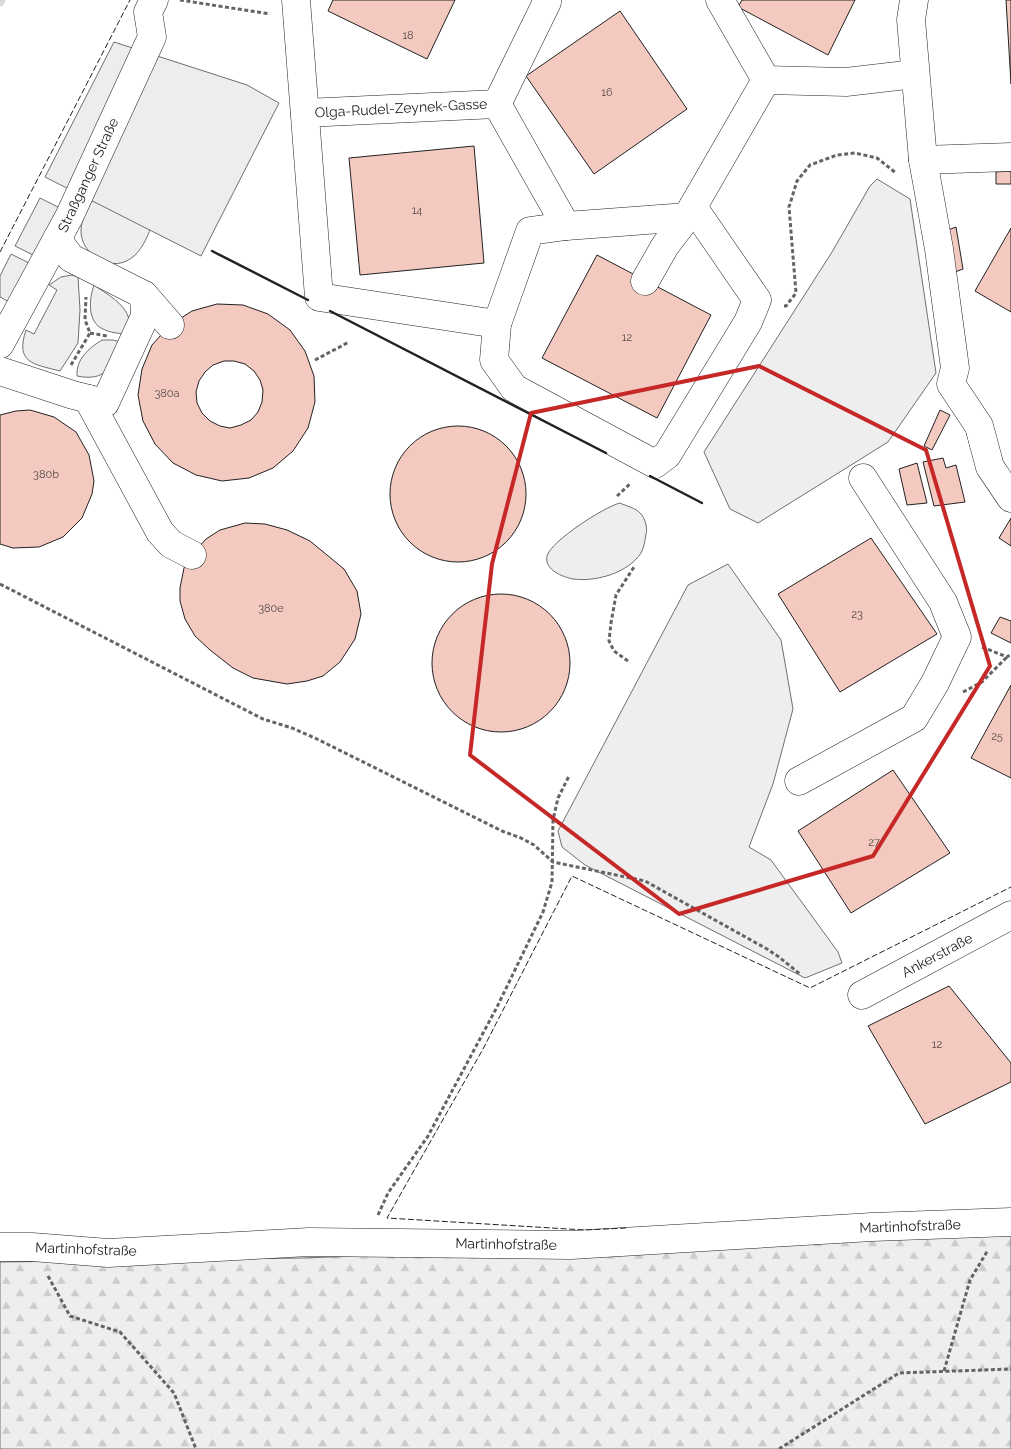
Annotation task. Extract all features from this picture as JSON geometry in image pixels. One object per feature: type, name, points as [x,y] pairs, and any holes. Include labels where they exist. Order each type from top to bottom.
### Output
[{"type":"street","name":"Straßganger Straße","points":[[0,344],[69,217],[152,37],[148,12],[154,0]]},
{"type":"street","points":[[720,0],[766,80]]},
{"type":"street","points":[[914,0],[911,20],[923,160],[939,249],[955,368],[951,384],[979,426],[990,467],[1011,498]]},
{"type":"street","name":"Olga-Rudel-Zeynek-Gasse","points":[[497,104],[551,1]]},
{"type":"street","name":"Olga-Rudel-Zeynek-Gasse","points":[[296,9],[319,297],[497,324]]},
{"type":"street","points":[[766,80],[846,82],[915,74]]},
{"type":"street","points":[[645,281],[665,246],[690,212],[766,80]]},
{"type":"street","name":"Olga-Rudel-Zeynek-Gasse","points":[[305,113],[497,104]]},
{"type":"street","name":"Olga-Rudel-Zeynek-Gasse","points":[[497,104],[566,226]]},
{"type":"street","points":[[923,160],[1011,157]]},
{"type":"street","points":[[690,212],[757,300],[748,322],[667,455],[655,464],[514,388],[494,360],[497,324],[530,231],[690,212]]},
{"type":"street","points":[[57,239],[71,258],[144,295],[170,325]]},
{"type":"street","points":[[0,371],[105,403],[145,316],[144,295]]},
{"type":"street","points":[[88,399],[160,532],[170,544],[192,555]]},
{"type":"street","points":[[799,781],[914,718],[935,683],[957,637],[943,602],[863,478]]},
{"type":"street","name":"Ankerstraße","points":[[862,996],[1011,914]]},
{"type":"street","name":"Martinhofstraße","points":[[0,1247],[108,1252],[309,1242],[571,1245],[872,1227],[1008,1222]]},
{"type":"path","points":[[179,0],[296,9]]},
{"type":"path","points":[[757,300],[773,306],[786,306],[796,293],[789,207],[797,181],[810,165],[837,155],[854,153],[877,158],[897,175]]},
{"type":"path","points":[[58,390],[90,333],[85,320],[88,267]]},
{"type":"path","points":[[315,360],[349,342]]},
{"type":"path","points":[[628,661],[614,651],[609,641],[616,595],[634,567]]},
{"type":"path","points":[[0,584],[262,719],[292,728],[317,739],[502,831],[521,838],[534,845],[553,862],[645,881],[767,949],[800,974]]},
{"type":"path","points":[[958,695],[982,682],[1007,657]]},
{"type":"path","points":[[384,1243],[379,1228],[378,1214],[388,1193],[428,1136],[497,1007],[543,912],[552,882],[553,820],[558,798],[569,776]]},
{"type":"path","points":[[944,1371],[970,1280],[1008,1222]]},
{"type":"path","points":[[32,1247],[70,1316],[120,1332],[174,1393],[196,1449]]},
{"type":"path","points":[[779,1449],[898,1373],[1011,1369]]},
{"type":"highlighted area","points":[[759,366],[926,450],[990,666],[873,856],[679,914],[470,755],[492,564],[531,413]]},
{"type":"green space","points":[[877,179],[910,199],[936,373],[888,442],[758,523],[730,509],[704,452],[832,252],[870,186]]},
{"type":"green space","points":[[94,197],[151,227],[140,249],[134,256],[122,263],[113,264],[105,262],[97,258],[85,246],[81,226]]},
{"type":"green space","points":[[72,275],[78,277],[80,310],[78,343],[60,371],[34,364],[25,356],[23,349],[26,330],[34,334],[57,290],[49,285],[61,277]]},
{"type":"green space","points":[[94,285],[114,299],[127,313],[129,319],[128,335],[106,330],[98,326],[94,321],[90,303]]},
{"type":"green space","points":[[102,340],[124,343],[111,365],[102,374],[95,377],[77,376],[81,359],[92,347]]},
{"type":"green space","points":[[620,503],[638,511],[646,523],[647,532],[644,546],[635,560],[611,575],[592,579],[573,579],[560,575],[551,569],[548,565],[547,556],[558,542],[602,511]]},
{"type":"green space","points":[[728,564],[781,640],[793,709],[773,784],[749,847],[771,860],[838,952],[842,963],[805,978],[585,865],[562,847],[558,831],[688,585]]},
{"type":"green space","points":[[1011,1233],[1011,1449],[0,1449],[0,1262],[302,1258]]},
{"type":"shaded area","points":[[114,42],[247,85],[279,103],[201,256],[45,177]]},
{"type":"shaded area","points":[[40,198],[60,208],[35,256],[15,246]]},
{"type":"shaded area","points":[[11,254],[31,264],[11,303],[0,297],[0,276]]},
{"type":"building","points":[[333,0],[455,0],[427,59],[328,11]]},
{"type":"building","points":[[742,0],[855,0],[828,55],[738,7]]},
{"type":"building","points":[[1006,0],[1011,0],[1011,84]]},
{"type":"building","points":[[620,11],[687,109],[594,174],[526,76]]},
{"type":"building","points":[[474,146],[484,263],[360,275],[349,158]]},
{"type":"building","points":[[1011,171],[1011,184],[996,184],[996,172]]},
{"type":"building","points":[[956,227],[963,269],[955,272],[948,230]]},
{"type":"building","points":[[1011,228],[1011,312],[975,291]]},
{"type":"building","points":[[597,255],[711,315],[657,418],[542,358]]},
{"type":"building","points":[[217,304],[243,305],[268,314],[290,330],[305,351],[314,376],[315,402],[308,428],[293,451],[273,468],[249,478],[222,481],[196,475],[173,463],[155,444],[143,421],[138,395],[142,369],[152,345],[170,325],[192,311]],"holes":[[[224,361],[245,364],[254,371],[260,380],[263,390],[262,402],[258,412],[251,420],[230,428],[210,421],[202,413],[197,403],[196,392],[199,381],[213,365]]]},
{"type":"building","points":[[30,410],[54,417],[76,432],[89,455],[94,481],[92,494],[82,518],[63,537],[39,547],[13,548],[0,544],[0,415]]},
{"type":"building","points":[[940,410],[950,415],[932,450],[924,446]]},
{"type":"building","points":[[458,426],[484,431],[506,446],[521,468],[526,494],[521,520],[506,542],[484,557],[458,562],[432,557],[410,542],[395,520],[390,494],[395,468],[410,446],[432,431]]},
{"type":"building","points":[[943,458],[946,468],[956,465],[965,502],[934,506],[923,462]]},
{"type":"building","points":[[917,463],[927,503],[907,505],[899,469]]},
{"type":"building","points":[[1011,518],[1011,546],[999,538]]},
{"type":"building","points":[[245,523],[265,524],[287,530],[310,541],[344,569],[357,591],[361,614],[355,639],[340,662],[323,676],[287,684],[253,678],[233,668],[210,650],[195,636],[185,619],[180,601],[180,588],[184,568],[192,555],[206,539],[220,530]]},
{"type":"building","points":[[871,538],[937,634],[840,692],[778,594]]},
{"type":"building","points":[[501,594],[527,599],[550,614],[565,637],[570,663],[565,689],[550,712],[527,727],[501,732],[475,727],[452,712],[437,689],[432,663],[437,637],[452,614],[475,599]]},
{"type":"building","points":[[1000,617],[1011,621],[1011,643],[991,633]]},
{"type":"building","points":[[1011,685],[1011,778],[971,758]]},
{"type":"building","points":[[893,770],[950,853],[851,913],[798,831]]},
{"type":"building","points":[[949,986],[1011,1063],[1011,1082],[925,1124],[868,1026]]},
{"type":"fence","points":[[0,252],[130,0]]},
{"type":"fence","points":[[626,1228],[585,1230],[387,1218],[483,1049],[572,876],[810,988],[1011,887]]},
{"type":"wall","points":[[212,251],[308,300]]},
{"type":"wall","points":[[330,311],[606,453]]},
{"type":"wall","points":[[650,476],[702,503]]}]
